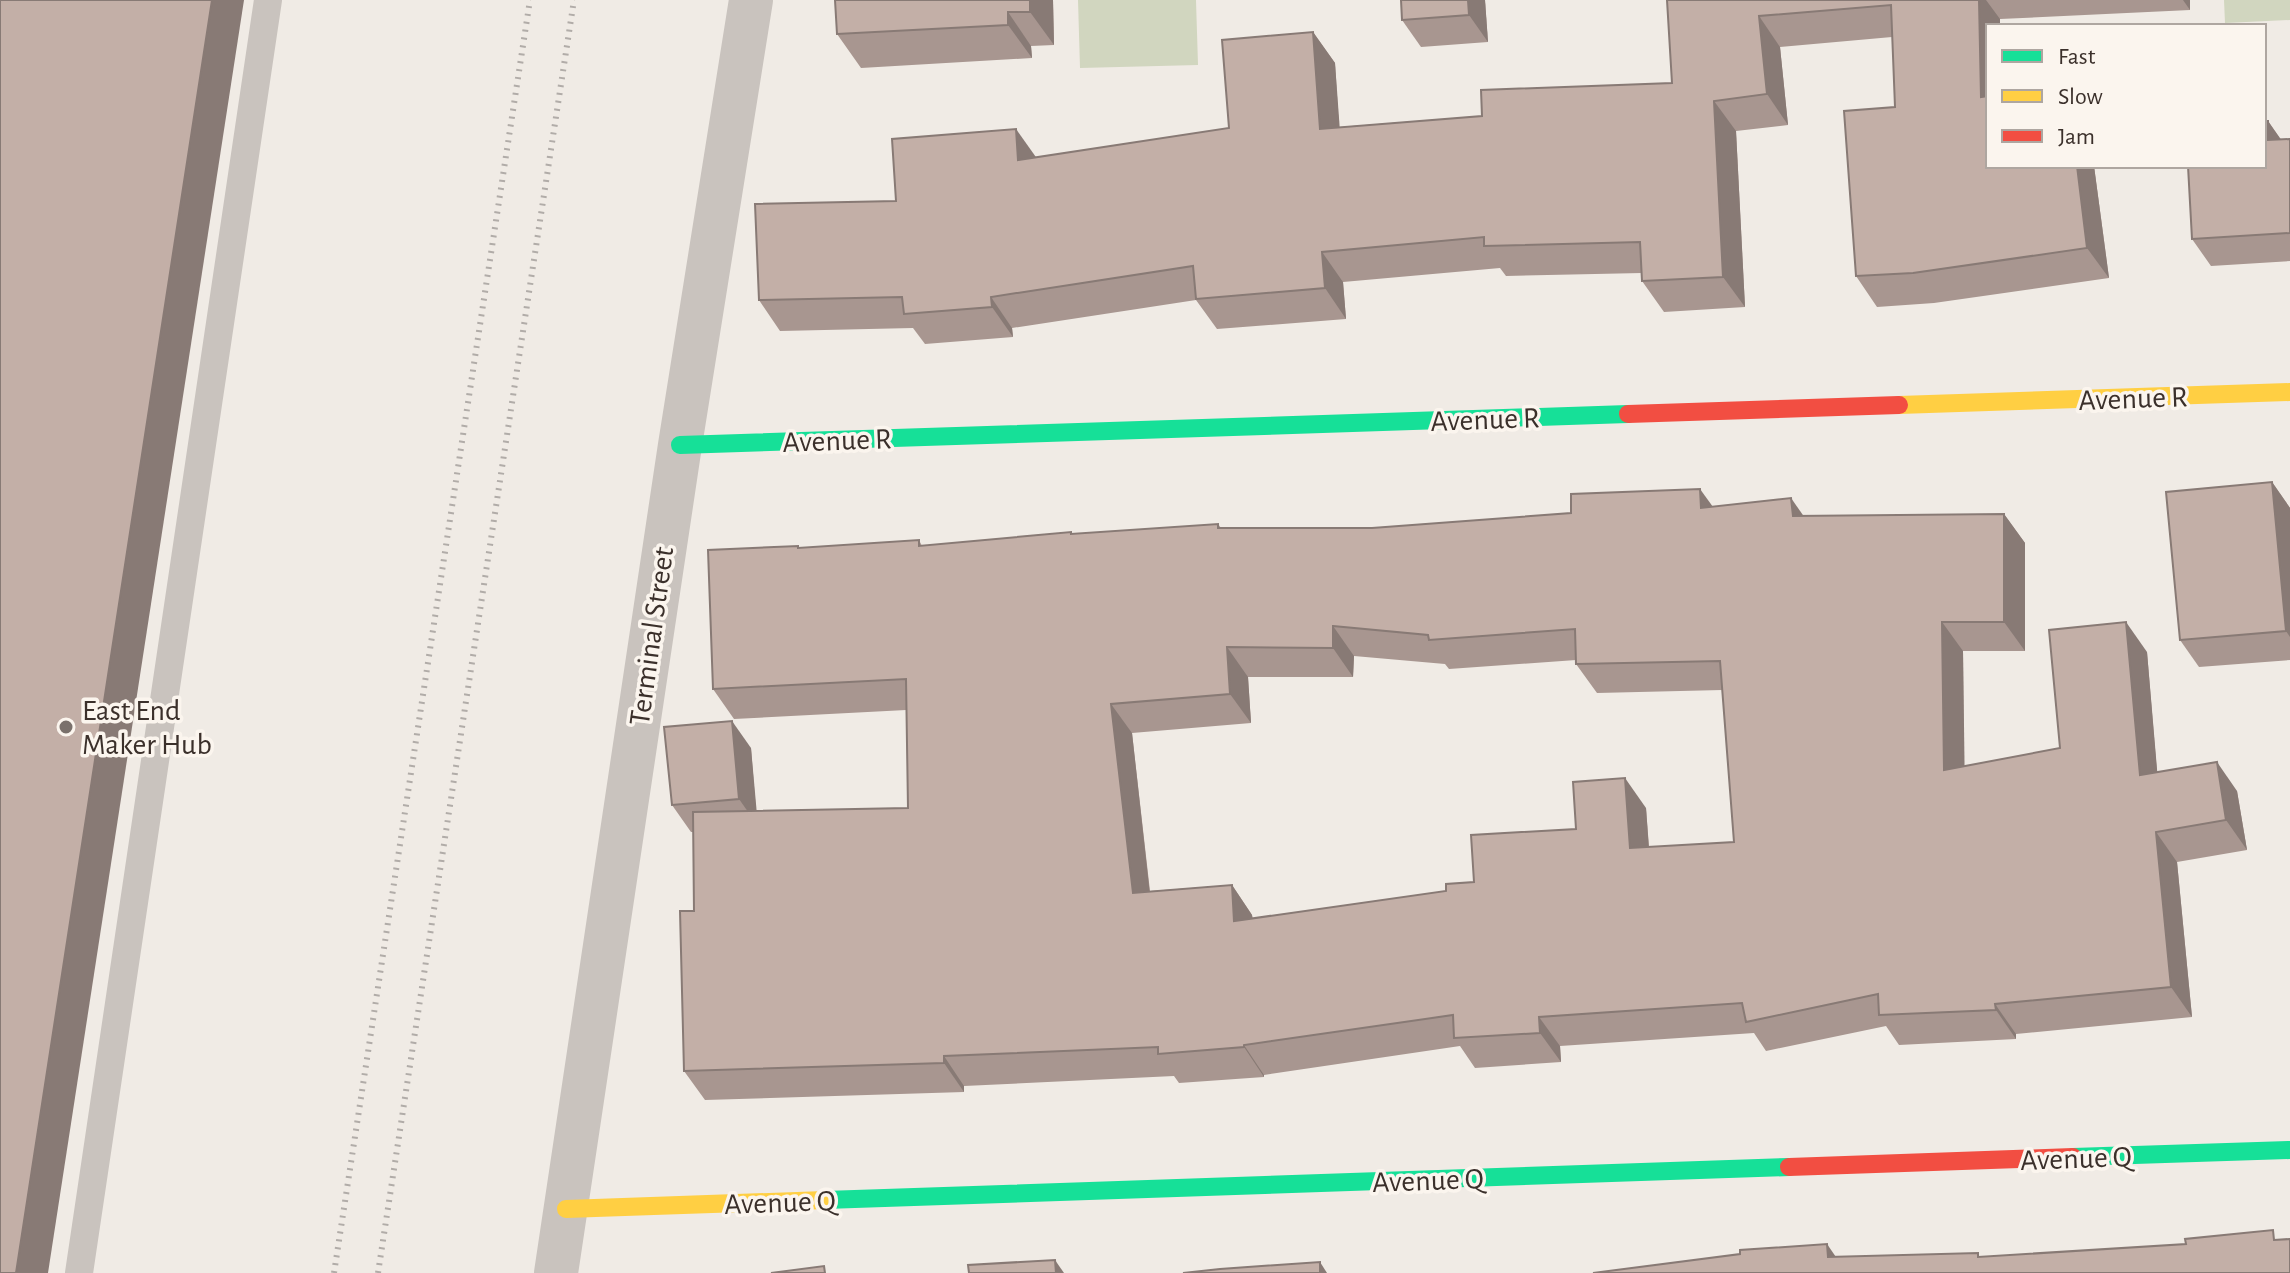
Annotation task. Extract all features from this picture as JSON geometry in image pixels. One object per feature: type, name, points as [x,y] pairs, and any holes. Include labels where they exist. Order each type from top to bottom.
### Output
[{"type":"street","name":"Terminal Street","points":[[556,1273],[680,445],[751,0]]},
{"type":"street","name":"Avenue R","points":[[680,445],[2290,392]]},
{"type":"street","name":"Avenue Q","points":[[566,1209],[2290,1150]]},
{"type":"lane","points":[[79,1273],[268,0]]},
{"type":"green space","points":[[1078,0],[1196,0],[1198,65],[1080,68]]},
{"type":"green space","points":[[2224,0],[2290,0],[2290,20],[2225,23]]},
{"type":"building","name":"East End Maker Hub","points":[[0,0],[212,0],[16,1273],[0,1273]]},
{"type":"building","points":[[835,0],[1030,0],[1030,12],[1008,12],[1008,25],[837,34]]},
{"type":"building","points":[[1401,0],[1468,0],[1469,15],[1402,20]]},
{"type":"building","points":[[1667,0],[1979,0],[1981,97],[1986,96],[1986,168],[2077,168],[2087,248],[1913,273],[1856,276],[1844,111],[1895,107],[1891,5],[1759,16],[1767,94],[1714,101],[1723,277],[1642,281],[1640,242],[1484,246],[1484,237],[1322,252],[1325,288],[1196,299],[1193,266],[991,297],[992,307],[904,314],[902,297],[759,300],[755,204],[896,201],[892,139],[1016,129],[1018,160],[1229,128],[1222,40],[1313,32],[1320,129],[1482,116],[1481,90],[1672,83]]},
{"type":"building","points":[[2268,121],[2268,140],[2290,139],[2290,233],[2192,239],[2188,168],[2266,168]]},
{"type":"building","points":[[2272,482],[2286,631],[2180,640],[2166,492]]},
{"type":"building","points":[[1700,489],[1701,508],[1791,498],[1793,516],[2004,514],[2004,622],[1942,622],[1944,770],[2060,748],[2049,630],[2126,622],[2140,775],[2217,762],[2226,820],[2156,832],[2171,987],[1995,1004],[1996,1010],[1879,1015],[1878,994],[1746,1022],[1742,1003],[1539,1017],[1540,1033],[1454,1038],[1453,1015],[1244,1047],[1158,1054],[1158,1047],[944,1056],[944,1063],[684,1071],[680,911],[694,911],[693,812],[908,808],[906,679],[713,689],[708,550],[919,540],[919,546],[1071,532],[1218,524],[1218,528],[1372,528],[1571,513],[1571,494]],"holes":[[[1333,626],[1428,635],[1429,640],[1575,629],[1576,664],[1720,661],[1734,842],[1630,848],[1625,778],[1573,782],[1576,829],[1471,835],[1474,882],[1446,884],[1446,891],[1234,921],[1232,885],[1133,893],[1111,704],[1230,694],[1227,647],[1333,648]]]},
{"type":"building","points":[[732,721],[739,799],[672,805],[664,727]]},
{"type":"building","points":[[2273,1230],[2274,1240],[2290,1239],[2290,1273],[1593,1273],[1740,1254],[1740,1250],[1827,1244],[1828,1257],[1978,1253],[1978,1257],[2186,1244],[2185,1239]]},
{"type":"building","points":[[1055,1260],[1056,1273],[969,1273],[968,1265]]},
{"type":"building","points":[[1320,1262],[1320,1273],[1183,1273],[1220,1269]]},
{"type":"building","points":[[824,1266],[825,1273],[771,1273]]},
{"type":"railway","points":[[334,1273],[530,0]]},
{"type":"railway","points":[[378,1273],[574,0]]},
{"type":"traffic: fast","points":[[680,445],[1628,414]]},
{"type":"traffic: fast","points":[[2073,1157],[2290,1150]]},
{"type":"traffic: fast","points":[[825,1200],[1789,1167]]},
{"type":"traffic: slow","points":[[1899,405],[2290,392]]},
{"type":"traffic: slow","points":[[566,1209],[825,1200]]},
{"type":"traffic: jam","points":[[1628,414],[1899,405]]},
{"type":"traffic: jam","points":[[1789,1167],[2073,1157]]},
{"type":"place","name":"East End Maker Hub","points":[[66,727]]}]
